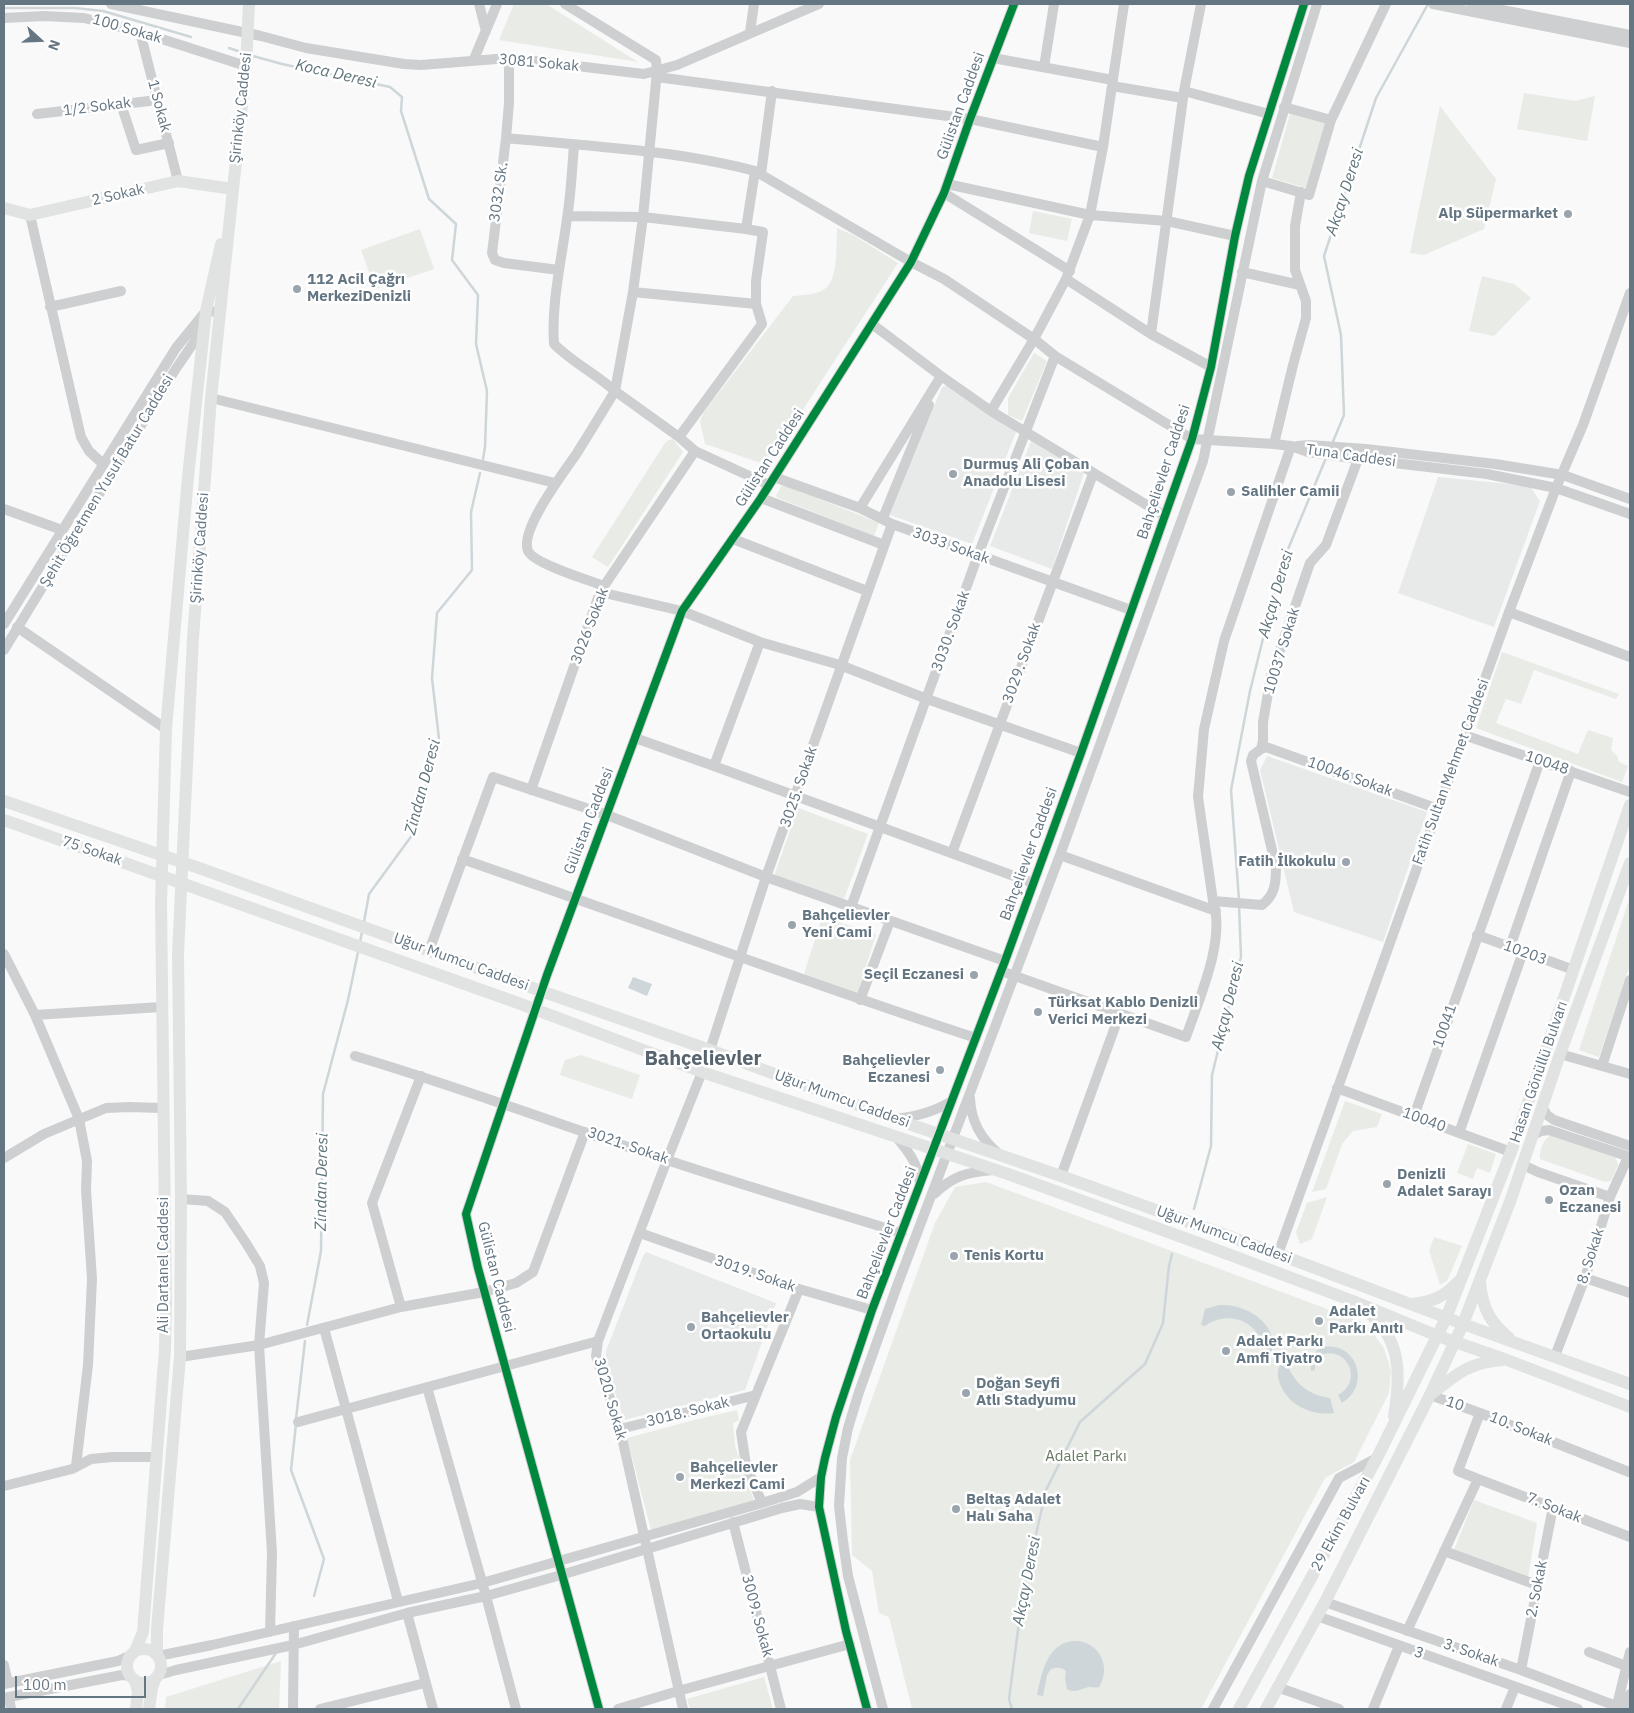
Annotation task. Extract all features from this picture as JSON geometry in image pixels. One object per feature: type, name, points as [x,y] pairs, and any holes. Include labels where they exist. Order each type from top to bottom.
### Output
[{"type":"main road","name":"Şirinköy Caddesi","points":[[180,884],[193,638],[211,398],[246,66],[249,4]]},
{"type":"main road","name":"2 Sokak","points":[[4,208],[30,215],[178,181],[233,189]]},
{"type":"main road","name":"Şirinköy Caddesi","points":[[161,876],[166,729],[188,477],[206,325],[206,311],[218,254],[230,213]]},
{"type":"main road","name":"75 Sokak","points":[[4,801],[181,861]]},
{"type":"main road","name":"Hasan Gönüllü Bulvarı","points":[[1438,1336],[1511,1152],[1630,805]]},
{"type":"main road","name":"75 Sokak","points":[[4,820],[180,884]]},
{"type":"main road","name":"Uğur Mumcu Caddesi","points":[[181,861],[541,992],[710,1050],[894,1119],[1061,1176],[1278,1254],[1446,1318],[1630,1384]]},
{"type":"main road","name":"Hasan Gönüllü Bulvarı","points":[[1455,1342],[1480,1283],[1630,862]]},
{"type":"main road","name":"Ali Dartanel Caddesi","points":[[136,1709],[138,1692],[127,1666],[142,1632],[165,1349],[161,876]]},
{"type":"main road","name":"Uğur Mumcu Caddesi","points":[[180,884],[535,1010],[702,1072],[995,1170],[1201,1244],[1353,1301],[1438,1336],[1630,1407]]},
{"type":"main road","name":"Ali Dartanel Caddesi","points":[[149,1709],[152,1688],[162,1664],[158,1655],[157,1629],[180,1357],[181,1199],[178,954],[180,884]]},
{"type":"main road","points":[[1410,1304],[1430,1302],[1438,1299],[1463,1276]]},
{"type":"main road","points":[[1480,1283],[1484,1307],[1492,1322],[1513,1342]]},
{"type":"main road","points":[[1353,1301],[1380,1323],[1395,1349],[1399,1383],[1392,1430]]},
{"type":"main road","name":"29 Ekim Bulvarı","points":[[1239,1709],[1392,1430],[1438,1336]]},
{"type":"main road","name":"29 Ekim Bulvarı","points":[[1266,1709],[1325,1602],[1455,1342]]},
{"type":"main road","points":[[1430,1395],[1466,1368],[1483,1362],[1507,1360]]},
{"type":"main road","points":[[133,1653],[146,1648],[158,1655]]},
{"type":"main road","points":[[133,1678],[145,1683],[157,1677]]},
{"type":"street","name":"100 Sokak","points":[[118,4],[248,34]]},
{"type":"street","points":[[479,4],[486,31]]},
{"type":"street","points":[[474,60],[496,4]]},
{"type":"street","points":[[565,4],[656,60],[657,74],[643,217],[633,292],[616,390],[576,455],[554,483],[532,526],[527,540],[528,550],[539,561],[602,589],[682,611],[760,642],[840,665],[927,699],[1081,753]]},
{"type":"street","points":[[750,32],[754,4]]},
{"type":"street","name":"3081 Sokak","points":[[248,34],[324,52],[404,64],[421,65],[510,58],[657,74],[750,32],[819,4]]},
{"type":"street","name":"Gülistan Caddesi","points":[[599,1709],[484,1292],[466,1214],[541,992],[682,611],[761,498],[911,262],[945,189],[1014,4]]},
{"type":"street","points":[[1044,67],[1054,4]]},
{"type":"street","points":[[991,411],[1034,339],[1068,275],[1090,215],[1103,147],[1124,4]]},
{"type":"street","points":[[1151,334],[1184,95],[1201,4]]},
{"type":"street","name":"Bahçelievler Caddesi","points":[[868,1709],[850,1644],[820,1507],[821,1478],[836,1417],[872,1310],[1005,961],[1081,753],[1192,439],[1210,367],[1235,236],[1249,176],[1304,4]]},
{"type":"street","name":"Bahçelievler Caddesi","points":[[883,1709],[848,1576],[839,1506],[842,1458],[848,1428],[859,1392],[1060,855],[1203,461],[1262,180],[1317,4]]},
{"type":"street","points":[[1262,180],[1309,195],[1331,120],[1386,4]]},
{"type":"street","points":[[1434,4],[1630,43]]},
{"type":"street","points":[[1472,4],[1630,35]]},
{"type":"street","name":"100 Sokak","points":[[4,18],[44,16],[84,18],[140,32],[246,66]]},
{"type":"street","name":"1 Sokak","points":[[140,32],[178,181]]},
{"type":"street","name":"3032 Sk.","points":[[510,58],[506,138],[492,253],[495,260],[504,263],[559,270]]},
{"type":"street","points":[[993,58],[1044,67],[1112,83],[1184,95],[1269,114]]},
{"type":"street","points":[[657,74],[970,119],[1103,147]]},
{"type":"street","points":[[746,228],[758,173],[772,91]]},
{"type":"street","name":"1/2 Sokak","points":[[37,114],[158,100]]},
{"type":"street","points":[[121,104],[136,150],[169,143]]},
{"type":"street","points":[[1284,106],[1331,120]]},
{"type":"street","points":[[506,138],[649,152],[734,166],[758,173],[911,262],[944,279],[1034,339],[1055,356],[1192,439]]},
{"type":"street","points":[[559,270],[568,216],[574,145]]},
{"type":"street","points":[[945,189],[1090,215],[1167,221],[1235,236]]},
{"type":"street","points":[[945,189],[1151,334],[1210,367]]},
{"type":"street","points":[[1274,444],[1306,318],[1306,301],[1295,270],[1295,234],[1302,192]]},
{"type":"street","points":[[30,215],[81,437],[89,451],[103,464]]},
{"type":"street","points":[[568,216],[643,217],[746,228],[763,232],[756,282],[756,304],[762,324],[679,437]]},
{"type":"street","name":"3033 Sokak","points":[[559,270],[553,331],[554,344],[562,353],[616,390],[695,451],[772,481],[860,508],[887,521],[1131,610]]},
{"type":"street","points":[[1242,272],[1300,285]]},
{"type":"street","points":[[50,306],[121,291]]},
{"type":"street","points":[[633,292],[756,304]]},
{"type":"street","name":"Fatih Sultan Mehmet Caddesi","points":[[1278,1254],[1509,612],[1556,488],[1586,416],[1630,293]]},
{"type":"street","points":[[206,311],[220,312]]},
{"type":"street","name":"Şehit Öğretmen Yusuf Batur Caddesi","points":[[5,620],[176,348],[206,311]]},
{"type":"street","points":[[872,324],[991,411],[1165,516]]},
{"type":"street","points":[[206,325],[219,326]]},
{"type":"street","name":"Şehit Öğretmen Yusuf Batur Caddesi","points":[[4,650],[175,370],[206,325]]},
{"type":"street","name":"3030. Sokak","points":[[851,907],[978,555],[1055,356]]},
{"type":"street","points":[[860,508],[941,376]]},
{"type":"street","name":"3025. Sokak","points":[[710,1050],[766,877],[884,545],[887,521],[941,376]]},
{"type":"street","points":[[211,398],[554,483]]},
{"type":"street","name":"Tuna Caddesi","points":[[1192,439],[1309,448],[1487,474],[1556,488],[1630,514]]},
{"type":"street","points":[[1000,971],[1186,1037],[1214,954],[1214,906],[1198,798],[1204,729],[1224,641],[1290,446]]},
{"type":"street","name":"3026 Sokak","points":[[531,790],[602,589],[695,451]]},
{"type":"street","name":"Tuna Caddesi","points":[[1356,455],[1495,464],[1563,475],[1630,499]]},
{"type":"street","name":"10037 Sokak","points":[[1214,906],[1236,904],[1262,905],[1273,892],[1276,882],[1276,867],[1251,761],[1261,748],[1263,741],[1263,722],[1277,658],[1310,563],[1326,545],[1356,455]]},
{"type":"street","name":"3029. Sokak","points":[[952,854],[1093,474]]},
{"type":"street","points":[[761,498],[884,545]]},
{"type":"street","points":[[4,509],[62,530]]},
{"type":"street","points":[[733,539],[867,591]]},
{"type":"street","points":[[1509,612],[1630,657]]},
{"type":"street","points":[[18,627],[166,729]]},
{"type":"street","points":[[714,766],[760,642]]},
{"type":"street","name":"10048","points":[[1464,735],[1630,792]]},
{"type":"street","points":[[635,738],[1033,883]]},
{"type":"street","name":"10046 Sokak","points":[[1261,748],[1266,747],[1438,809]]},
{"type":"street","name":"10041","points":[[1414,1116],[1540,761]]},
{"type":"street","points":[[1510,947],[1571,772]]},
{"type":"street","points":[[429,951],[493,776],[607,815],[766,877],[1005,961]]},
{"type":"street","points":[[1060,855],[1214,906]]},
{"type":"street","points":[[462,859],[860,1000],[976,1038]]},
{"type":"street","points":[[860,1000],[890,921]]},
{"type":"street","name":"10203","points":[[1477,935],[1574,970]]},
{"type":"street","points":[[1459,1133],[1523,952]]},
{"type":"street","points":[[4,954],[35,1015],[79,1120],[87,1161],[86,1190],[92,1279],[88,1365],[76,1466]]},
{"type":"street","points":[[1602,1066],[1630,980]]},
{"type":"street","points":[[35,1015],[162,1007]]},
{"type":"street","points":[[1061,1176],[1120,1013]]},
{"type":"street","points":[[1560,1054],[1630,1074]]},
{"type":"street","name":"3021. Sokak","points":[[355,1056],[421,1076],[667,1160],[902,1233]]},
{"type":"street","name":"3020. Sokak","points":[[683,1709],[620,1429],[596,1356],[598,1341],[702,1072]]},
{"type":"street","points":[[401,1308],[372,1203],[421,1076]]},
{"type":"street","name":"10040","points":[[1337,1088],[1511,1152]]},
{"type":"street","points":[[970,1094],[972,1117],[976,1127],[984,1140],[1000,1155]]},
{"type":"street","points":[[894,1119],[923,1115],[939,1109],[952,1101]]},
{"type":"street","points":[[1542,1107],[1547,1115],[1554,1120],[1630,1146]]},
{"type":"street","points":[[4,1158],[44,1134],[106,1108],[162,1108]]},
{"type":"street","points":[[1533,1135],[1549,1130],[1629,1157]]},
{"type":"street","points":[[180,1357],[259,1345],[401,1308],[484,1292],[516,1283],[533,1272],[585,1132]]},
{"type":"street","points":[[897,1138],[912,1158],[919,1173],[920,1185]]},
{"type":"street","name":"8. Sokak","points":[[1555,1356],[1584,1278],[1610,1197],[1629,1157]]},
{"type":"street","points":[[1523,1165],[1610,1197]]},
{"type":"street","points":[[932,1197],[955,1177],[995,1170]]},
{"type":"street","points":[[181,1199],[208,1201],[225,1212],[260,1266],[264,1283],[259,1345],[272,1553],[270,1632]]},
{"type":"street","name":"3019. Sokak","points":[[640,1233],[799,1289],[872,1310]]},
{"type":"street","points":[[1584,1278],[1630,1293]]},
{"type":"street","name":"3018. Sokak","points":[[762,1503],[746,1465],[741,1432],[799,1289]]},
{"type":"street","points":[[324,1328],[398,1601]]},
{"type":"street","points":[[298,1422],[598,1341]]},
{"type":"street","points":[[427,1387],[516,1709]]},
{"type":"street","name":"10","points":[[1430,1395],[1480,1413]]},
{"type":"street","name":"3018. Sokak","points":[[620,1429],[756,1396]]},
{"type":"street","name":"10. Sokak","points":[[1478,1478],[1458,1471],[1480,1413],[1629,1472]]},
{"type":"street","points":[[4,1486],[72,1469],[91,1460],[113,1457],[157,1457]]},
{"type":"street","points":[[1213,1709],[1339,1478],[1377,1458]]},
{"type":"street","points":[[158,1655],[270,1632],[482,1582],[557,1562],[797,1492],[821,1478]]},
{"type":"street","points":[[1407,1631],[1478,1478]]},
{"type":"street","name":"7. Sokak","points":[[1478,1478],[1630,1537]]},
{"type":"street","points":[[157,1677],[176,1670],[293,1645],[407,1613],[486,1596],[782,1508],[800,1504],[820,1507]]},
{"type":"street","name":"2. Sokak","points":[[1521,1670],[1552,1507]]},
{"type":"street","name":"3009. Sokak","points":[[733,1522],[781,1709]]},
{"type":"street","points":[[1444,1551],[1538,1585]]},
{"type":"street","name":"3. Sokak","points":[[1325,1602],[1521,1670],[1619,1708]]},
{"type":"street","points":[[407,1613],[433,1709]]},
{"type":"street","name":"3","points":[[1317,1616],[1578,1709]]},
{"type":"street","points":[[293,1709],[294,1626]]},
{"type":"street","points":[[618,1709],[850,1644]]},
{"type":"street","points":[[1373,1709],[1399,1646]]},
{"type":"street","points":[[1589,1652],[1626,1666]]},
{"type":"street","points":[[1619,1708],[1630,1652]]},
{"type":"street","points":[[4,1665],[6,1684],[118,1661],[133,1653]]},
{"type":"street","points":[[11,1709],[6,1698],[122,1675],[133,1678]]},
{"type":"street","points":[[320,1709],[426,1683]]},
{"type":"street","points":[[1277,1687],[1339,1709]]},
{"type":"street","points":[[1506,1709],[1515,1687]]},
{"type":"street","points":[[1619,1708],[1630,1694]]},
{"type":"shaded area","name":"Durmuş Ali Çoban Anadolu Lisesi","points":[[949,385],[1016,432],[972,544],[890,515],[942,387]]},
{"type":"shaded area","points":[[1031,441],[1084,473],[1052,569],[990,546]]},
{"type":"shaded area","points":[[1438,477],[1530,486],[1540,501],[1494,627],[1398,593]]},
{"type":"shaded area","name":"Fatih İlkokulu","points":[[1267,756],[1427,812],[1383,942],[1294,912],[1260,770]]},
{"type":"shaded area","points":[[633,977],[652,984],[647,996],[628,988]]},
{"type":"shaded area","name":"Bahçelievler Ortaokulu","points":[[646,1252],[776,1303],[745,1390],[624,1420],[606,1366],[606,1351]]},
{"type":"shaded area","points":[[1219,1305],[1230,1305],[1251,1312],[1267,1326],[1273,1346],[1270,1357],[1263,1342],[1252,1327],[1240,1320],[1226,1318],[1205,1326],[1201,1325],[1205,1309]]},
{"type":"shaded area","points":[[1323,1347],[1335,1347],[1345,1351],[1352,1358],[1356,1367],[1358,1376],[1356,1386],[1351,1396],[1342,1403],[1338,1395],[1346,1389],[1351,1373],[1349,1365],[1344,1359],[1328,1353],[1318,1356],[1315,1370],[1311,1371],[1312,1357],[1316,1351]]},
{"type":"shaded area","points":[[1284,1354],[1290,1371],[1300,1384],[1313,1393],[1330,1398],[1334,1413],[1326,1414],[1310,1411],[1295,1404],[1289,1398],[1280,1384],[1278,1375]]},
{"type":"shaded area","points":[[1079,1641],[1093,1647],[1102,1658],[1104,1672],[1099,1687],[1090,1687],[1076,1691],[1067,1689],[1066,1671],[1061,1668],[1055,1668],[1051,1669],[1047,1675],[1043,1696],[1037,1695],[1044,1667],[1053,1651],[1060,1645]]},
{"type":"green space","points":[[514,4],[546,4],[638,62],[499,40]]},
{"type":"green space","points":[[1524,93],[1575,101],[1595,96],[1587,141],[1517,129]]},
{"type":"green space","points":[[1440,106],[1496,179],[1484,229],[1424,255],[1410,253]]},
{"type":"green space","points":[[1290,114],[1327,124],[1309,189],[1272,178]]},
{"type":"green space","points":[[1033,211],[1072,219],[1067,241],[1029,233]]},
{"type":"green space","points":[[837,228],[853,235],[898,263],[767,465],[705,444],[700,421],[704,412],[793,296],[816,293],[828,286],[832,279],[836,262]]},
{"type":"green space","points":[[420,229],[434,269],[375,289],[361,250]]},
{"type":"green space","points":[[1482,276],[1514,284],[1531,298],[1494,336],[1469,331]]},
{"type":"green space","points":[[1034,353],[1047,361],[1022,421],[1008,415],[1008,398]]},
{"type":"green space","points":[[673,439],[683,452],[608,567],[592,557],[665,443]]},
{"type":"green space","points":[[785,485],[879,523],[874,536],[778,498],[776,496],[781,486]]},
{"type":"green space","points":[[1502,652],[1619,694],[1616,699],[1534,670],[1521,704],[1506,699],[1496,723],[1578,754],[1588,730],[1613,738],[1611,750],[1617,756],[1619,762],[1628,766],[1622,782],[1476,728]]},
{"type":"green space","points":[[798,808],[868,834],[844,899],[774,876]]},
{"type":"green space","points":[[1630,897],[1630,965],[1599,1057],[1579,1050]]},
{"type":"green space","points":[[822,917],[876,934],[857,995],[803,977]]},
{"type":"green space","points":[[581,1055],[640,1075],[632,1099],[560,1075],[565,1060]]},
{"type":"green space","points":[[1345,1101],[1382,1114],[1377,1127],[1353,1131],[1342,1144],[1326,1189],[1312,1192]]},
{"type":"green space","points":[[1554,1133],[1615,1155],[1618,1165],[1611,1181],[1605,1182],[1540,1159],[1540,1151],[1543,1144]]},
{"type":"green space","points":[[1468,1144],[1496,1154],[1490,1173],[1477,1168],[1473,1179],[1457,1173]]},
{"type":"green space","name":"Adalet Parkı","points":[[986,1182],[1365,1323],[1384,1348],[1391,1371],[1389,1393],[1354,1462],[1325,1478],[1201,1709],[912,1709],[889,1617],[879,1613],[872,1571],[852,1555],[850,1460],[935,1223],[955,1187]]},
{"type":"green space","points":[[1327,1197],[1312,1239],[1300,1244],[1296,1232],[1307,1203]]},
{"type":"green space","points":[[1434,1237],[1462,1246],[1447,1281],[1440,1285],[1429,1251]]},
{"type":"green space","points":[[737,1410],[739,1420],[733,1423],[735,1446],[754,1501],[651,1530],[627,1438]]},
{"type":"green space","points":[[1474,1500],[1537,1523],[1528,1578],[1453,1552]]},
{"type":"green space","points":[[281,1661],[279,1709],[165,1709],[166,1697]]},
{"type":"green space","points":[[764,1677],[773,1709],[690,1709],[687,1699]]},
{"type":"waterway","name":"Akçay Deresi","points":[[1332,444],[1344,415],[1341,335],[1324,256],[1376,98],[1428,4]]},
{"type":"waterway","name":"Koca Deresi","points":[[4,8],[75,8],[103,11],[191,37]]},
{"type":"waterway","name":"Koca Deresi","points":[[229,48],[238,51]]},
{"type":"waterway","name":"Zindan Deresi","points":[[253,56],[390,87],[402,97],[401,111],[429,199],[456,224],[452,260],[478,295],[476,344],[487,391],[483,459]]},
{"type":"waterway","name":"Akçay Deresi","points":[[1239,900],[1231,790],[1250,691],[1281,566],[1326,458]]},
{"type":"waterway","name":"Zindan Deresi","points":[[364,922],[369,894],[413,834],[439,739],[432,678],[437,613],[472,570],[471,512],[480,473]]},
{"type":"waterway","name":"Akçay Deresi","points":[[1194,1209],[1211,1146],[1212,1075],[1241,957],[1239,905]]},
{"type":"waterway","name":"Zindan Deresi","points":[[360,942],[362,932]]},
{"type":"waterway","name":"Zindan Deresi","points":[[307,1325],[321,1251],[323,1094],[348,1000],[358,952]]},
{"type":"waterway","name":"Akçay Deresi","points":[[1012,1709],[1009,1699],[1023,1592],[1046,1490],[1080,1422],[1145,1364],[1163,1323],[1172,1254]]},
{"type":"waterway","name":"Zindan Deresi","points":[[296,1419],[305,1341]]},
{"type":"waterway","name":"Zindan Deresi","points":[[296,1424],[291,1470],[324,1559],[314,1596]]},
{"type":"waterway","name":"Zindan Deresi","points":[[238,1709],[276,1653]]},
{"type":"cycle path","points":[[599,1709],[478,1268],[466,1214],[547,975],[682,611],[761,498],[911,262],[944,193],[1014,4]]},
{"type":"cycle path","points":[[867,1709],[846,1631],[819,1507],[821,1477],[825,1458],[836,1417],[872,1310],[1005,961],[1192,439],[1211,367],[1235,236],[1249,176],[1304,4]]},
{"type":"place","name":"Alp Süpermarket","points":[[1568,214]]},
{"type":"place","name":"112 Acil Çağrı MerkeziDenizli","points":[[297,289]]},
{"type":"place","name":"Durmuş Ali Çoban Anadolu Lisesi","points":[[953,474]]},
{"type":"place","name":"Salihler Camii","points":[[1231,492]]},
{"type":"place","name":"Fatih İlkokulu","points":[[1346,862]]},
{"type":"place","name":"Bahçelievler Yeni Cami","points":[[792,925]]},
{"type":"place","name":"Seçil Eczanesi","points":[[974,975]]},
{"type":"place","name":"Türksat Kablo Denizli Verici Merkezi","points":[[1038,1012]]},
{"type":"place","name":"Bahçelievler Eczanesi","points":[[940,1070]]},
{"type":"place","name":"Denizli Adalet Sarayı","points":[[1387,1184]]},
{"type":"place","name":"Ozan Eczanesi","points":[[1549,1200]]},
{"type":"place","name":"Tenis Kortu","points":[[954,1256]]},
{"type":"place","name":"Adalet Parkı Anıtı","points":[[1319,1321]]},
{"type":"place","name":"Bahçelievler Ortaokulu","points":[[691,1327]]},
{"type":"place","name":"Adalet Parkı Amfi Tiyatro","points":[[1226,1351]]},
{"type":"place","name":"Doğan Seyfi Atlı Stadyumu","points":[[966,1393]]},
{"type":"place","name":"Bahçelievler Merkezi Cami","points":[[680,1477]]},
{"type":"place","name":"Beltaş Adalet Halı Saha","points":[[956,1509]]},
{"type":"district","name":"Bahçelievler","points":[[703,1059]]}]
